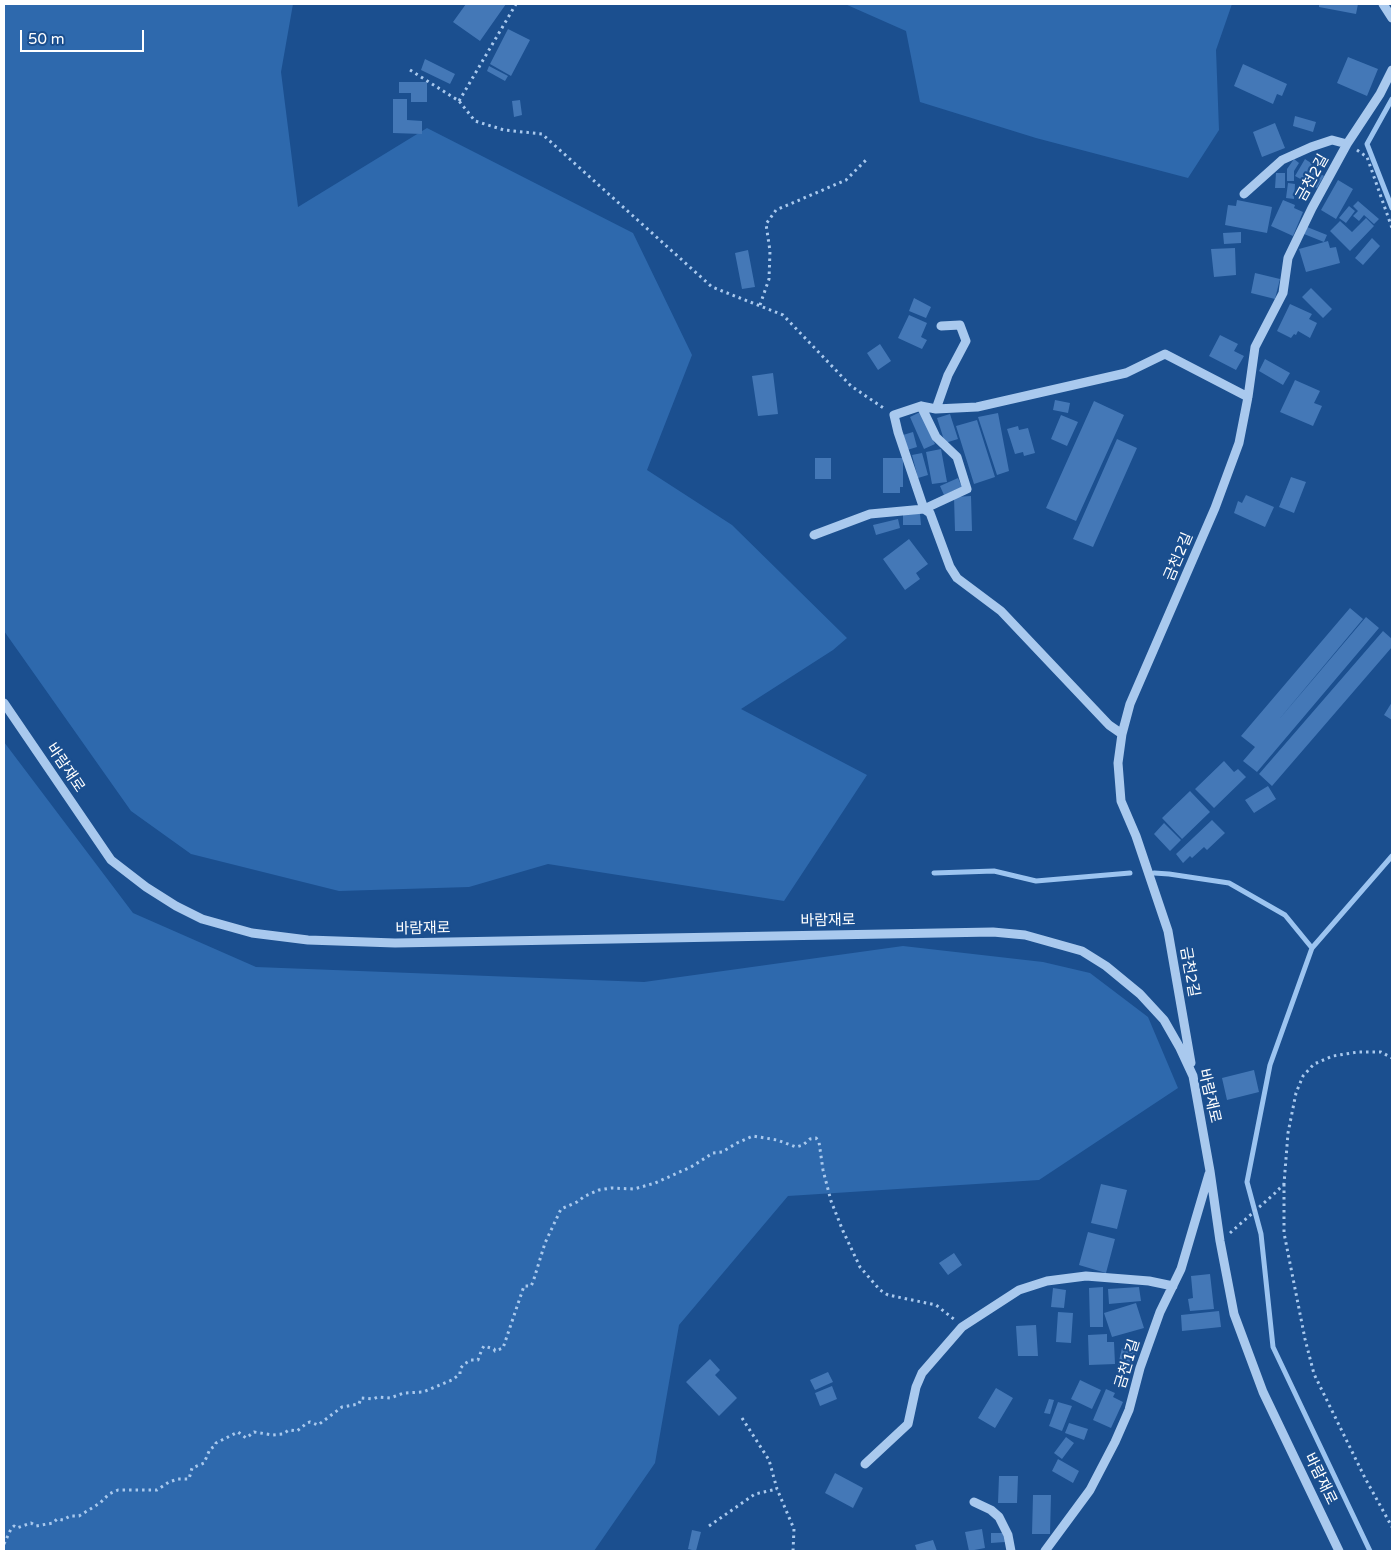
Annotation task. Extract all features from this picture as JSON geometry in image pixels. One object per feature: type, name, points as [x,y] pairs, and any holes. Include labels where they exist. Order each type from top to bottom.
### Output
[{"type":"street","points":[[1384,4],[1392,18]]},
{"type":"street","name":"금천2길","points":[[1193,1076],[1168,931],[1136,836],[1121,801],[1118,763],[1122,734],[1130,704],[1215,508],[1239,443],[1255,347],[1283,294],[1288,258],[1312,208],[1347,144],[1380,94],[1392,70]]},
{"type":"street","points":[[1244,194],[1282,160],[1332,140],[1347,144]]},
{"type":"street","points":[[936,409],[948,375],[966,341],[960,325],[941,326]]},
{"type":"street","points":[[1122,734],[1109,725],[1001,611],[957,578],[950,567],[930,513],[924,509],[894,415],[922,406],[936,409],[977,407],[1126,373],[1165,354],[1248,397]]},
{"type":"street","points":[[814,535],[870,514],[924,509],[967,489],[957,457],[936,437],[922,406]]},
{"type":"street","name":"바람재로","points":[[4,703],[111,860],[146,887],[176,906],[202,919],[252,933],[308,940],[395,943],[993,932],[1025,935],[1082,951],[1106,966],[1140,994],[1164,1020],[1193,1076],[1234,1314],[1263,1392],[1340,1551]]},
{"type":"street","name":"금천1길","points":[[1045,1551],[1090,1490],[1129,1410],[1140,1368],[1160,1312],[1181,1269],[1210,1171]]},
{"type":"street","points":[[865,1464],[908,1424],[916,1387],[922,1373],[962,1328],[1019,1290],[1047,1281],[1086,1276],[1149,1281],[1173,1286]]},
{"type":"street","points":[[974,1502],[992,1510],[999,1517],[1008,1535],[1011,1551]]},
{"type":"path","points":[[459,101],[516,4]]},
{"type":"path","points":[[410,70],[459,101],[476,121],[504,130],[542,134],[712,287],[784,315],[851,386],[894,415]]},
{"type":"path","points":[[1347,144],[1367,157],[1392,228]]},
{"type":"path","points":[[760,305],[769,279],[770,251],[766,224],[776,210],[846,180],[868,158]]},
{"type":"path","points":[[1392,1058],[1381,1052],[1358,1052],[1333,1056],[1314,1064],[1302,1076],[1296,1093],[1288,1133],[1284,1184],[1284,1233],[1305,1339],[1314,1374],[1392,1527]]},
{"type":"path","points":[[4,1544],[14,1526],[17,1528],[31,1524],[36,1526],[53,1523],[58,1519],[63,1520],[70,1516],[79,1516],[100,1503],[109,1494],[118,1490],[157,1490],[169,1482],[178,1479],[189,1479],[192,1468],[204,1463],[210,1450],[216,1446],[216,1443],[238,1432],[246,1438],[254,1432],[284,1434],[289,1430],[297,1431],[310,1422],[318,1425],[342,1407],[359,1404],[361,1398],[390,1398],[404,1393],[423,1392],[452,1380],[460,1374],[460,1369],[464,1364],[471,1360],[478,1360],[484,1346],[494,1348],[495,1351],[503,1348],[524,1286],[531,1286],[533,1282],[545,1243],[561,1209],[599,1190],[612,1188],[634,1189],[655,1183],[690,1167],[713,1153],[722,1152],[736,1143],[754,1136],[777,1140],[796,1147],[803,1145],[810,1139],[816,1138],[819,1142],[830,1201],[860,1267],[880,1290],[888,1294],[936,1305],[954,1318],[962,1328]]},
{"type":"path","points":[[1220,1241],[1284,1184]]},
{"type":"path","points":[[742,1418],[769,1460],[777,1489],[794,1529],[792,1551]]},
{"type":"path","points":[[709,1526],[755,1494],[777,1489]]},
{"type":"shaded area","points":[[4,4],[293,4],[281,72],[298,207],[427,128],[633,233],[692,355],[647,470],[732,525],[847,638],[833,650],[741,709],[867,775],[784,901],[548,864],[469,887],[339,891],[191,854],[131,811],[4,631]]},
{"type":"shaded area","points":[[845,4],[1232,4],[1216,50],[1219,130],[1188,178],[1036,138],[920,102],[906,31]]},
{"type":"shaded area","points":[[4,742],[133,913],[256,967],[644,982],[903,946],[1043,962],[1090,973],[1148,1017],[1178,1088],[1039,1180],[788,1196],[679,1325],[655,1463],[594,1551],[4,1551]]},
{"type":"building","points":[[466,4],[506,4],[480,41],[453,22]]},
{"type":"building","points":[[1319,4],[1358,4],[1356,14],[1319,7]]},
{"type":"building","points":[[508,29],[530,40],[511,76],[490,64]]},
{"type":"building","points":[[1348,57],[1378,69],[1367,96],[1337,83]]},
{"type":"building","points":[[425,59],[455,74],[450,84],[421,70]]},
{"type":"building","points":[[1243,64],[1287,84],[1282,96],[1277,94],[1273,104],[1234,86]]},
{"type":"building","points":[[489,66],[508,76],[505,81],[487,71]]},
{"type":"building","points":[[399,82],[427,82],[427,102],[411,102],[411,93],[399,93]]},
{"type":"building","points":[[393,99],[407,99],[407,120],[422,121],[422,134],[393,133]]},
{"type":"building","points":[[520,100],[522,115],[514,117],[512,101]]},
{"type":"building","points":[[1295,116],[1316,122],[1313,132],[1293,126]]},
{"type":"building","points":[[1275,123],[1285,148],[1262,157],[1253,132]]},
{"type":"building","points":[[1294,159],[1299,163],[1294,171],[1294,181],[1287,181],[1287,169]]},
{"type":"building","points":[[1305,159],[1314,165],[1312,169],[1324,176],[1317,188],[1295,176]]},
{"type":"building","points":[[1276,173],[1285,173],[1285,188],[1275,188]]},
{"type":"building","points":[[1338,180],[1353,189],[1336,219],[1321,210]]},
{"type":"building","points":[[1288,183],[1295,184],[1294,199],[1286,198]]},
{"type":"building","points":[[1237,200],[1272,207],[1267,233],[1225,225],[1228,205],[1236,206]]},
{"type":"building","points":[[1283,200],[1295,205],[1294,208],[1303,212],[1293,236],[1271,226]]},
{"type":"building","points":[[1358,201],[1379,219],[1374,224],[1364,215],[1359,221],[1353,216],[1358,211],[1353,206]]},
{"type":"building","points":[[1349,206],[1355,211],[1346,223],[1339,218]]},
{"type":"building","points":[[1366,218],[1374,226],[1350,251],[1330,231],[1340,221],[1352,232]]},
{"type":"building","points":[[1307,227],[1327,235],[1324,242],[1304,234]]},
{"type":"building","points":[[1241,232],[1241,243],[1224,244],[1223,233]]},
{"type":"building","points":[[1372,238],[1380,246],[1363,265],[1355,258]]},
{"type":"building","points":[[1328,241],[1330,248],[1336,247],[1340,263],[1306,272],[1299,249]]},
{"type":"building","points":[[1235,248],[1236,275],[1214,277],[1211,249]]},
{"type":"building","points":[[748,250],[755,287],[742,289],[735,253]]},
{"type":"building","points":[[1255,273],[1280,279],[1275,299],[1251,293]]},
{"type":"building","points":[[1311,288],[1332,309],[1323,318],[1302,297]]},
{"type":"building","points":[[914,298],[931,307],[926,318],[909,311]]},
{"type":"building","points":[[1290,304],[1312,314],[1309,319],[1317,323],[1310,338],[1298,331],[1291,338],[1277,331]]},
{"type":"building","points":[[909,315],[927,323],[921,337],[927,340],[922,349],[898,338]]},
{"type":"building","points":[[1220,335],[1238,344],[1234,351],[1244,356],[1236,370],[1209,356]]},
{"type":"building","points":[[880,344],[891,361],[878,370],[867,353]]},
{"type":"building","points":[[1265,359],[1290,373],[1283,385],[1259,371]]},
{"type":"building","points":[[773,373],[778,414],[758,416],[752,376]]},
{"type":"building","points":[[1295,380],[1320,391],[1314,403],[1322,406],[1313,426],[1280,412]]},
{"type":"building","points":[[1055,400],[1070,403],[1068,413],[1053,410]]},
{"type":"building","points":[[1094,401],[1124,415],[1076,521],[1046,508]]},
{"type":"building","points":[[920,412],[935,444],[924,449],[910,417]]},
{"type":"building","points":[[998,413],[1009,471],[997,475],[978,417]]},
{"type":"building","points":[[950,414],[958,439],[945,443],[937,418]]},
{"type":"building","points":[[1061,415],[1078,422],[1067,446],[1051,439]]},
{"type":"building","points":[[977,420],[995,477],[974,484],[956,426]]},
{"type":"building","points":[[1018,426],[1019,430],[1028,428],[1035,453],[1024,456],[1023,452],[1015,454],[1007,429]]},
{"type":"building","points":[[913,432],[917,447],[907,450],[903,435]]},
{"type":"building","points":[[1117,439],[1137,448],[1093,547],[1073,539]]},
{"type":"building","points":[[941,449],[947,482],[932,484],[926,452]]},
{"type":"building","points":[[922,453],[928,475],[918,478],[912,455]]},
{"type":"building","points":[[815,458],[831,458],[831,479],[815,479]]},
{"type":"building","points":[[883,458],[903,458],[903,487],[900,487],[900,493],[883,493]]},
{"type":"building","points":[[1291,477],[1306,482],[1294,513],[1279,507]]},
{"type":"building","points":[[958,478],[962,487],[944,495],[940,486]]},
{"type":"building","points":[[1246,495],[1274,507],[1265,527],[1234,513],[1238,501],[1242,503]]},
{"type":"building","points":[[971,496],[972,531],[955,531],[954,497]]},
{"type":"building","points":[[903,514],[920,514],[921,525],[903,525]]},
{"type":"building","points":[[898,519],[900,528],[876,535],[873,525]]},
{"type":"building","points":[[909,539],[928,564],[916,573],[920,579],[905,590],[883,559]]},
{"type":"building","points":[[1350,608],[1363,619],[1276,723],[1366,617],[1379,628],[1257,772],[1243,761],[1255,747],[1241,736]]},
{"type":"building","points":[[1383,631],[1392,639],[1392,647],[1272,786],[1259,774]]},
{"type":"building","points":[[1392,702],[1392,720],[1384,715]]},
{"type":"building","points":[[1224,761],[1234,772],[1238,769],[1246,777],[1214,808],[1195,789]]},
{"type":"building","points":[[1268,786],[1276,799],[1254,813],[1245,800]]},
{"type":"building","points":[[1190,791],[1210,812],[1182,839],[1162,818]]},
{"type":"building","points":[[1212,820],[1225,833],[1207,850],[1204,847],[1183,863],[1176,854]]},
{"type":"building","points":[[1164,823],[1181,840],[1170,851],[1154,834]]},
{"type":"building","points":[[1254,1070],[1259,1092],[1227,1100],[1222,1078]]},
{"type":"building","points":[[1101,1184],[1127,1190],[1117,1229],[1091,1223]]},
{"type":"building","points":[[1088,1232],[1115,1239],[1106,1273],[1079,1265]]},
{"type":"building","points":[[954,1253],[962,1265],[948,1275],[939,1263]]},
{"type":"building","points":[[1210,1274],[1214,1309],[1190,1311],[1188,1299],[1193,1298],[1191,1276]]},
{"type":"building","points":[[1103,1287],[1103,1327],[1090,1327],[1089,1288]]},
{"type":"building","points":[[1139,1287],[1141,1301],[1109,1304],[1108,1289]]},
{"type":"building","points":[[1053,1288],[1066,1290],[1064,1308],[1051,1307]]},
{"type":"building","points":[[1136,1303],[1144,1328],[1112,1337],[1104,1313]]},
{"type":"building","points":[[1219,1311],[1221,1327],[1182,1331],[1181,1315]]},
{"type":"building","points":[[1058,1312],[1073,1313],[1071,1343],[1056,1342]]},
{"type":"building","points":[[1036,1325],[1038,1356],[1018,1356],[1016,1326]]},
{"type":"building","points":[[1107,1334],[1107,1342],[1114,1342],[1115,1364],[1089,1365],[1088,1335]]},
{"type":"building","points":[[1122,1348],[1137,1352],[1132,1369],[1118,1365]]},
{"type":"building","points":[[710,1359],[720,1370],[715,1375],[737,1398],[719,1416],[686,1382]]},
{"type":"building","points":[[828,1372],[833,1382],[815,1390],[810,1380]]},
{"type":"building","points":[[1080,1380],[1101,1390],[1092,1409],[1071,1399]]},
{"type":"building","points":[[832,1386],[837,1399],[820,1406],[815,1393]]},
{"type":"building","points":[[996,1388],[1013,1398],[995,1428],[978,1418]]},
{"type":"building","points":[[1106,1389],[1115,1393],[1113,1397],[1123,1402],[1111,1428],[1093,1420]]},
{"type":"building","points":[[1049,1399],[1054,1400],[1050,1414],[1044,1413]]},
{"type":"building","points":[[1058,1402],[1072,1406],[1062,1431],[1049,1426]]},
{"type":"building","points":[[1069,1423],[1088,1429],[1084,1440],[1065,1433]]},
{"type":"building","points":[[1066,1437],[1074,1443],[1062,1459],[1054,1453]]},
{"type":"building","points":[[1058,1459],[1079,1471],[1073,1483],[1052,1471]]},
{"type":"building","points":[[835,1473],[863,1488],[853,1508],[825,1493]]},
{"type":"building","points":[[999,1476],[1018,1476],[1017,1503],[998,1503]]},
{"type":"building","points":[[1033,1495],[1051,1495],[1050,1534],[1032,1534]]},
{"type":"building","points":[[982,1529],[985,1548],[969,1551],[965,1532]]},
{"type":"building","points":[[692,1530],[701,1532],[696,1551],[688,1549]]},
{"type":"building","points":[[991,1533],[1005,1533],[1005,1542],[991,1543]]},
{"type":"building","points":[[933,1540],[937,1551],[917,1551],[915,1545]]},
{"type":"waterway","points":[[1392,99],[1367,144],[1392,208]]},
{"type":"waterway","points":[[1370,1551],[1273,1347],[1261,1234],[1247,1182],[1270,1065],[1312,948],[1392,856]]},
{"type":"waterway","points":[[934,873],[994,871],[1036,881],[1130,873]]},
{"type":"waterway","points":[[1154,873],[1229,883],[1285,915],[1312,948]]}]
